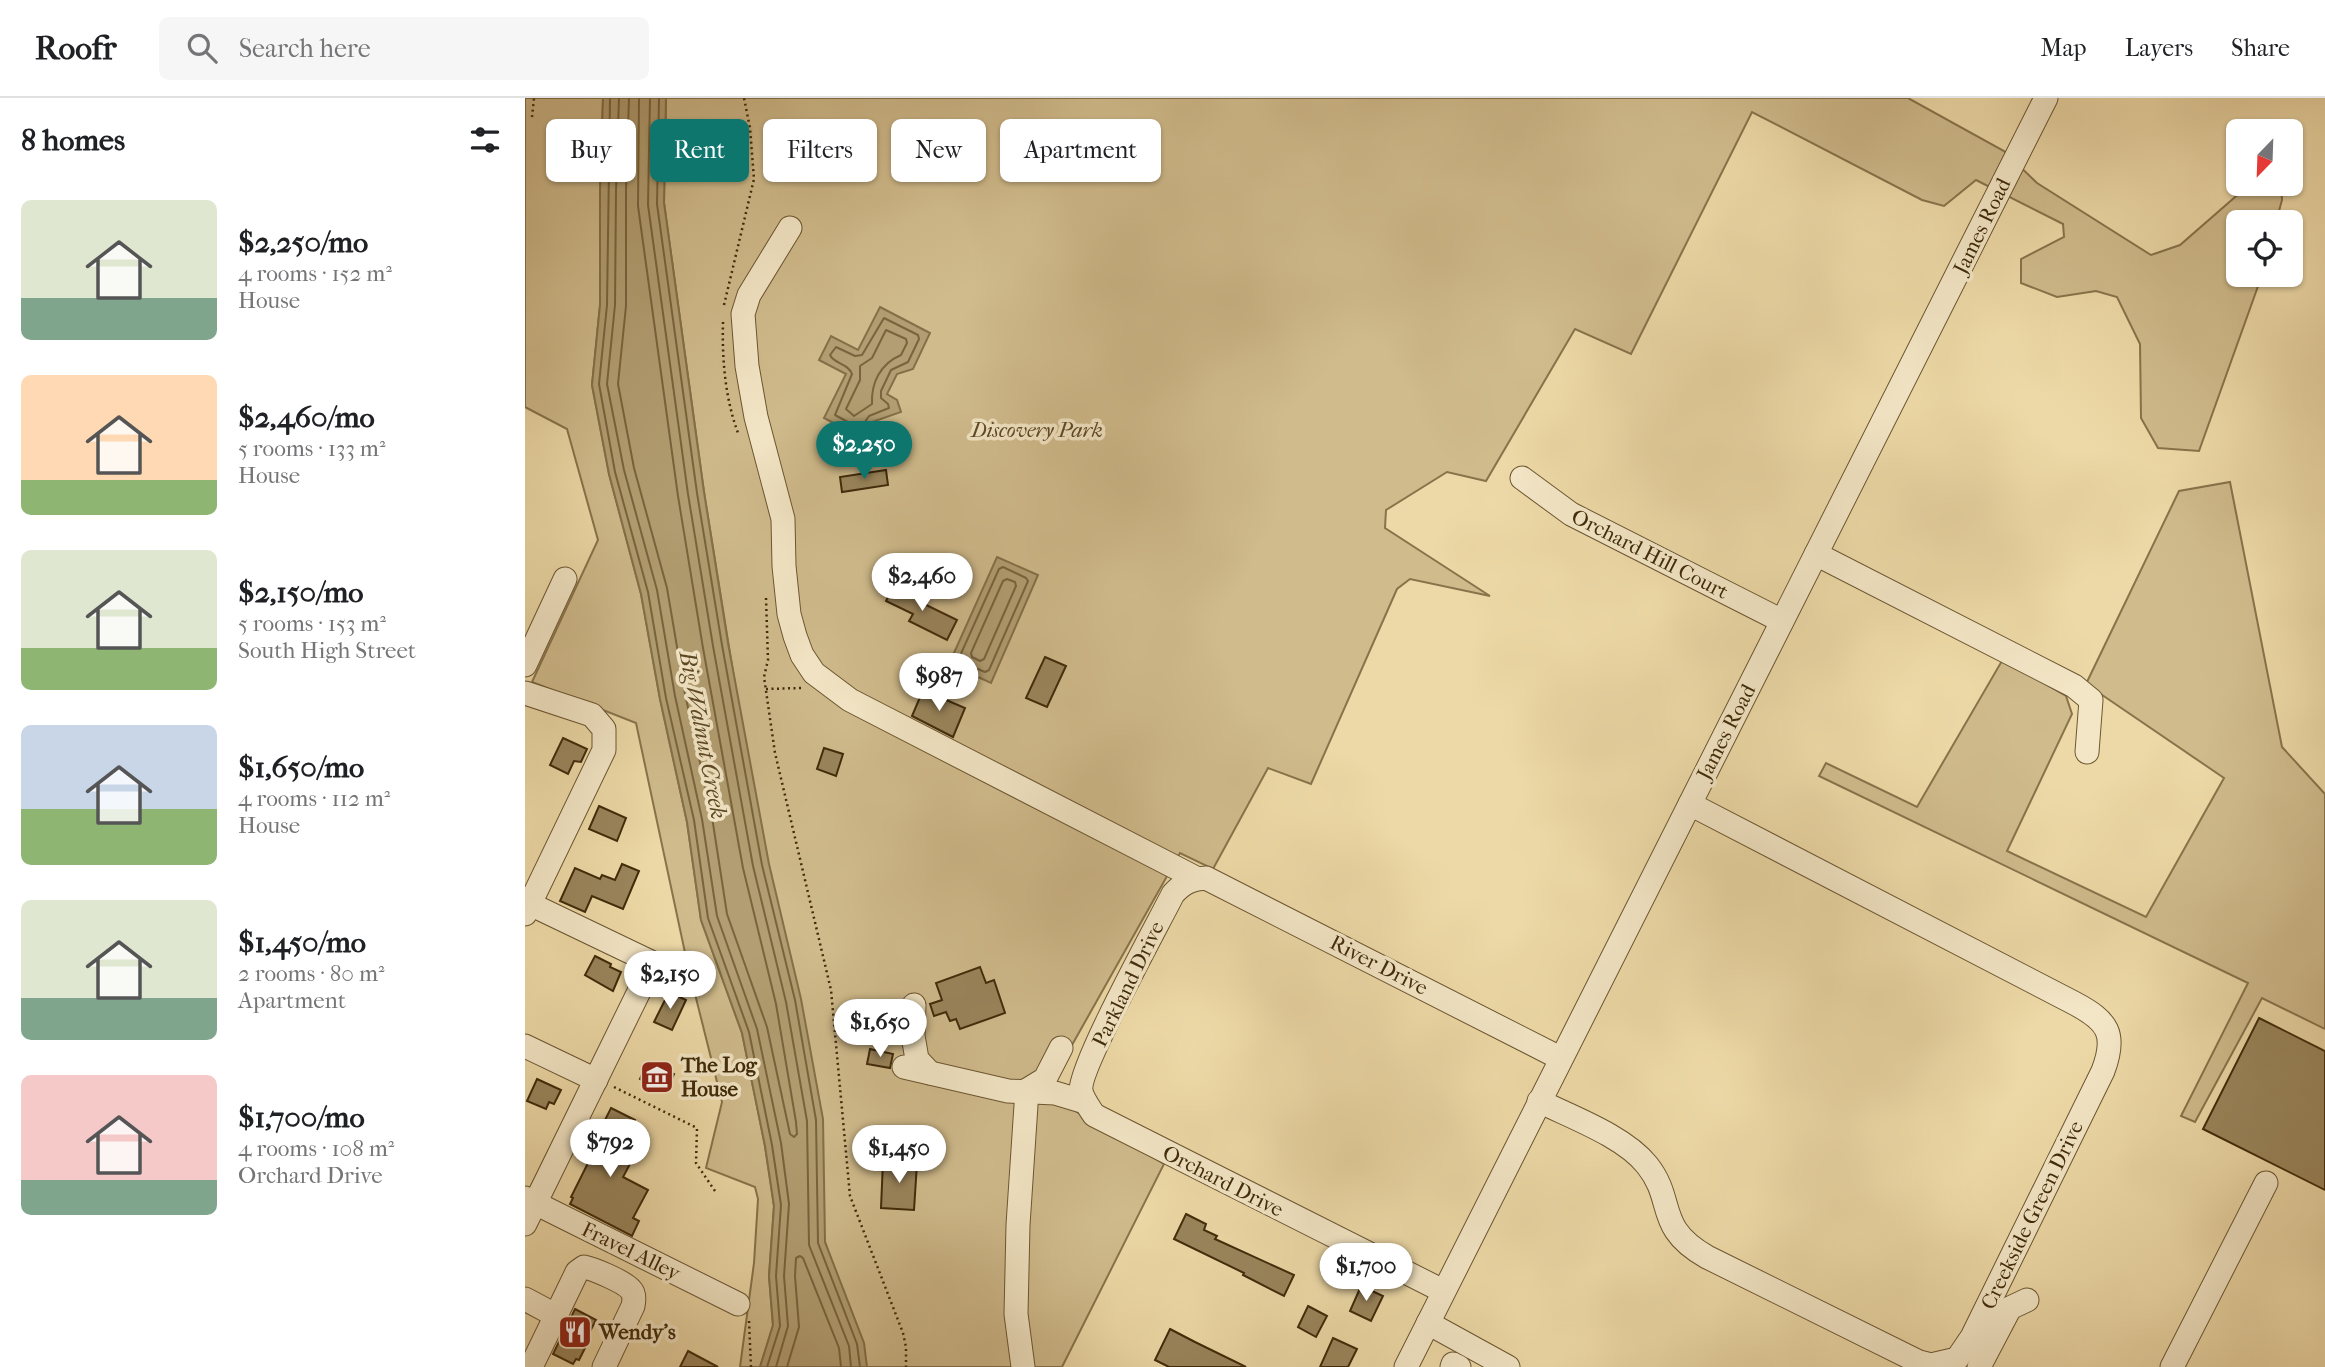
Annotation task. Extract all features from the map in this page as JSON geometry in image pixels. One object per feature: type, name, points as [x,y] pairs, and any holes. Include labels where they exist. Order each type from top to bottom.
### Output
[{"type":"street","name":"James Road","points":[[1406,1367],[2046,98]]},
{"type":"street","name":"River Drive","points":[[790,228],[749,295],[743,314],[744,334],[756,417],[783,519],[789,614],[802,655],[814,673],[850,701],[1196,878],[1215,881],[1560,1058]]},
{"type":"street","name":"Orchard Hill Court","points":[[1522,478],[1571,514],[1782,621]]},
{"type":"street","points":[[1817,554],[2074,686],[2091,700],[2087,752]]},
{"type":"street","points":[[525,665],[565,579]]},
{"type":"street","points":[[525,693],[592,715],[604,729],[604,750],[527,909],[653,963],[604,1083],[530,1200],[525,1224]]},
{"type":"street","name":"Creekside Green Drive","points":[[1539,1101],[1616,1140],[1636,1154],[1648,1166],[1658,1184],[1672,1228],[1694,1250],[1919,1362],[1931,1365],[1957,1359],[1972,1337],[2103,1071],[2110,1052],[2111,1038],[2104,1024],[2092,1012],[1690,804]]},
{"type":"street","name":"Parkland Drive","points":[[1085,1102],[1081,1089],[1085,1071],[1109,1020],[1173,894],[1182,883],[1196,878]]},
{"type":"street","points":[[914,1005],[913,1036],[917,1059],[930,1073]]},
{"type":"street","points":[[525,1046],[604,1083]]},
{"type":"street","points":[[1027,1090],[1045,1079],[1061,1048]]},
{"type":"street","points":[[904,1067],[1008,1091],[1055,1093],[1085,1102]]},
{"type":"street","points":[[1023,1367],[1016,1314],[1018,1225],[1027,1090]]},
{"type":"street","name":"Orchard Drive","points":[[1085,1102],[1094,1115],[1119,1129],[1443,1291]]},
{"type":"street","points":[[2172,1367],[2266,1183]]},
{"type":"street","name":"Fravel Alley","points":[[530,1200],[738,1304]]},
{"type":"street","points":[[531,1367],[576,1272],[584,1267],[631,1289],[634,1297],[633,1306],[604,1367]]},
{"type":"street","points":[[525,1299],[555,1315]]},
{"type":"street","points":[[1979,1367],[2010,1308],[2027,1300]]},
{"type":"street","points":[[1428,1323],[1509,1367]]},
{"type":"street","points":[[1452,1367],[1453,1364],[1459,1367]]},
{"type":"path","points":[[532,117],[534,98]]},
{"type":"path","points":[[742,441],[732,411],[723,361],[722,335],[727,286],[754,179],[750,128],[744,98]]},
{"type":"path","points":[[766,588],[766,689],[778,767],[831,990],[851,1196],[903,1333],[906,1367]]},
{"type":"path","points":[[766,689],[830,687]]},
{"type":"path","points":[[604,1083],[697,1128],[696,1163],[717,1194]]},
{"type":"path","points":[[738,1304],[748,1308],[751,1367]]},
{"type":"green space","points":[[525,98],[603,98],[602,119],[546,119],[546,182],[600,182],[600,305],[592,385],[609,474],[641,594],[660,699],[687,822],[701,920],[742,1033],[774,1206],[769,1276],[773,1326],[760,1367],[740,1367],[754,1263],[758,1199],[755,1187],[706,1168],[722,1102],[687,962],[636,723],[532,682],[598,540],[567,429],[525,407]]},
{"type":"green space","name":"Discovery Park","points":[[666,98],[1908,98],[2004,151],[2037,183],[2151,255],[2180,245],[2236,196],[2282,196],[2282,200],[2279,210],[2226,210],[2226,287],[2258,287],[2199,451],[2158,448],[2141,418],[2140,344],[2117,297],[2096,291],[2057,297],[2021,283],[2021,259],[2064,237],[2063,224],[1976,180],[1944,206],[1922,200],[1752,112],[1631,354],[1575,329],[1486,481],[1447,472],[1386,510],[1385,528],[1490,596],[1410,579],[1397,589],[1311,784],[1268,768],[1213,869],[1180,853],[1045,1093],[1164,1164],[1062,1367],[838,1367],[831,1259],[825,1242],[704,492],[664,203],[664,182],[749,182],[749,119],[666,119]]},
{"type":"green space","points":[[2230,482],[2282,747],[2325,794],[2325,1029],[2262,998],[2195,1122],[2181,1116],[2248,983],[1819,776],[1826,763],[1917,807],[2003,659],[2066,696],[2072,714],[2007,851],[2146,917],[2224,778],[2086,684],[2179,491]]},
{"type":"water","name":"Big Walnut Creek","points":[[603,98],[666,98],[666,119],[650,119],[650,182],[664,182],[664,203],[728,643],[769,864],[801,999],[823,1119],[825,1242],[864,1343],[867,1367],[760,1367],[773,1325],[769,1276],[774,1206],[765,1146],[742,1033],[701,920],[687,822],[660,699],[641,594],[609,474],[592,385],[600,305],[600,182],[636,182],[636,119],[602,119]]},
{"type":"water","points":[[880,307],[930,333],[913,369],[897,374],[887,394],[897,400],[901,412],[872,422],[864,439],[824,418],[846,374],[819,360],[831,336],[858,350]]},
{"type":"water","points":[[997,557],[1038,575],[991,683],[949,664]]},
{"type":"building","points":[[886,470],[888,485],[842,492],[840,477]]},
{"type":"building","points":[[894,584],[922,598],[920,602],[957,620],[947,640],[909,621],[913,614],[886,601]]},
{"type":"building","points":[[1045,657],[1066,666],[1047,707],[1026,698]]},
{"type":"building","points":[[923,690],[965,708],[953,737],[912,716]]},
{"type":"building","points":[[563,738],[587,749],[581,762],[574,761],[568,774],[550,765]]},
{"type":"building","points":[[824,748],[843,754],[836,776],[817,769]]},
{"type":"building","points":[[599,806],[626,818],[617,841],[589,829]]},
{"type":"building","points":[[622,864],[639,871],[623,909],[592,896],[585,912],[560,901],[575,868],[600,879],[602,875],[615,880]]},
{"type":"building","points":[[595,956],[621,972],[613,991],[585,975]]},
{"type":"building","points":[[980,967],[986,983],[994,980],[1005,1013],[960,1029],[956,1019],[950,1021],[946,1012],[934,1016],[930,1004],[942,1000],[936,983]]},
{"type":"building","points":[[669,992],[686,1000],[672,1030],[654,1022]]},
{"type":"building","points":[[2259,1018],[2325,1051],[2325,1190],[2203,1129]]},
{"type":"building","points":[[870,1049],[893,1054],[890,1068],[867,1064]]},
{"type":"building","name":"The Log House","points":[[647,1063],[674,1074],[667,1090],[640,1079]]},
{"type":"building","points":[[537,1079],[561,1090],[554,1104],[549,1102],[546,1109],[527,1101]]},
{"type":"building","points":[[611,1108],[635,1120],[616,1157],[630,1164],[623,1177],[648,1190],[633,1218],[639,1221],[632,1236],[570,1204],[605,1129],[601,1128]]},
{"type":"building","points":[[883,1161],[917,1163],[914,1210],[881,1208]]},
{"type":"building","points":[[1186,1214],[1206,1224],[1204,1230],[1217,1236],[1215,1239],[1294,1275],[1284,1296],[1174,1239]]},
{"type":"building","points":[[1340,1266],[1358,1274],[1351,1286],[1334,1278]]},
{"type":"building","points":[[1361,1286],[1383,1296],[1371,1321],[1350,1311]]},
{"type":"building","points":[[1308,1306],[1327,1316],[1316,1337],[1298,1327]]},
{"type":"building","name":"Wendy's","points":[[575,1309],[596,1320],[583,1345],[586,1346],[579,1360],[576,1359],[573,1364],[553,1354]]},
{"type":"building","points":[[1170,1329],[1246,1367],[1169,1367],[1155,1360]]},
{"type":"building","points":[[1333,1338],[1357,1349],[1348,1367],[1320,1367]]},
{"type":"building","points":[[688,1351],[718,1367],[680,1367]]},
{"type":"place","name":"The Log House","points":[[657,1077]]},
{"type":"place","name":"Wendy's","points":[[575,1332]]}]
